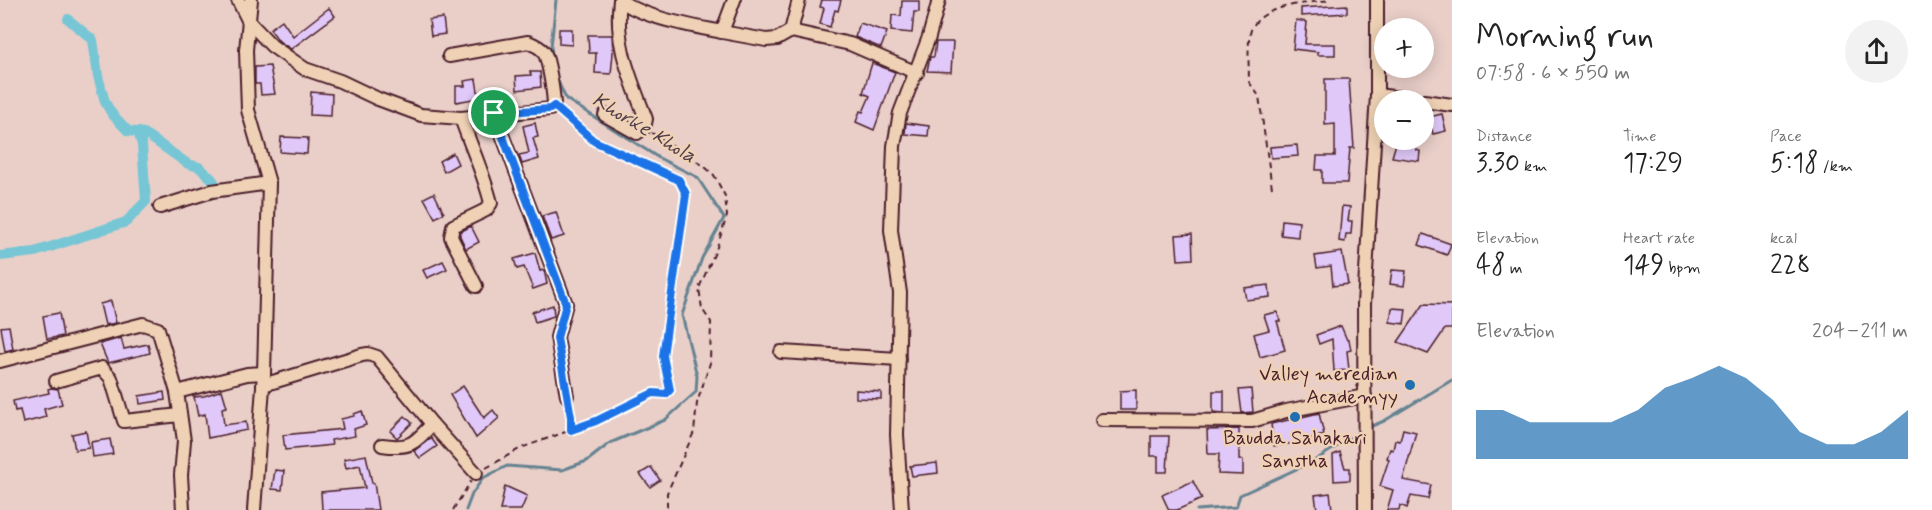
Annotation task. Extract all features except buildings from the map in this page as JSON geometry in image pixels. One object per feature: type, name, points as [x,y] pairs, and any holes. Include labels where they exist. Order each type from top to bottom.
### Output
[{"type":"street","points":[[238,0],[249,22],[272,46],[305,69],[421,115],[461,118],[550,109],[554,106],[554,94],[544,53],[537,46],[528,42],[449,56]]},
{"type":"street","points":[[252,0],[246,50],[248,110],[268,183],[264,379],[254,510]]},
{"type":"street","points":[[620,0],[630,7],[648,13],[722,32],[766,40],[777,39],[791,31],[850,44],[917,73]]},
{"type":"street","points":[[605,115],[637,134],[644,128],[646,119],[622,54],[618,35],[620,0]]},
{"type":"street","points":[[722,32],[734,0]]},
{"type":"street","points":[[791,31],[799,0]]},
{"type":"street","points":[[902,510],[897,435],[900,292],[891,230],[894,146],[900,113],[917,73],[939,0]]},
{"type":"street","points":[[1377,0],[1377,90]]},
{"type":"street","points":[[1434,102],[1452,105]]},
{"type":"street","points":[[494,113],[566,304],[557,338],[567,396]]},
{"type":"street","points":[[461,118],[474,158],[484,178],[490,204],[486,210],[453,226],[450,231],[476,286]]},
{"type":"street","points":[[1365,510],[1364,304],[1374,143]]},
{"type":"street","points":[[160,207],[212,191],[268,183]]},
{"type":"street","points":[[0,361],[143,324],[158,329],[177,392],[184,441],[181,475],[183,510]]},
{"type":"street","points":[[781,352],[899,359]]},
{"type":"street","points":[[177,392],[248,374],[264,379],[368,354],[377,357],[476,473]]},
{"type":"street","points":[[56,381],[102,368],[111,378],[124,422],[180,415]]},
{"type":"street","points":[[1102,420],[1252,421],[1286,411],[1365,396]]},
{"type":"street","points":[[382,445],[399,448],[411,446],[432,424]]},
{"type":"path","points":[[1272,188],[1259,96],[1249,82],[1251,31],[1258,20],[1272,11],[1329,0]]},
{"type":"path","points":[[453,510],[476,473],[521,448],[596,421],[653,393],[666,394],[670,390],[663,356],[686,194],[679,180],[594,141],[554,106]]},
{"type":"path","points":[[644,128],[704,166],[714,175],[725,196],[727,216],[716,250],[699,288],[702,309],[711,322],[710,363],[697,403],[694,432],[667,493],[667,510]]},
{"type":"path","points":[[567,396],[571,430]]},
{"type":"waterway","name":"Khorke Khola","points":[[553,61],[551,47],[556,0]]},
{"type":"waterway","points":[[68,19],[93,40],[98,76],[105,102],[112,114],[128,131],[144,133],[188,164],[199,167],[212,179],[219,190],[225,190]]},
{"type":"waterway","name":"Khorke Khola","points":[[466,510],[472,494],[483,478],[507,466],[562,470],[587,461],[610,443],[665,420],[696,392],[697,376],[682,315],[702,258],[724,218],[697,177],[659,158],[566,99],[557,79]]},
{"type":"waterway","points":[[0,256],[35,252],[126,222],[146,201],[142,145],[138,132]]},
{"type":"waterway","points":[[1367,428],[1384,421],[1452,380]]},
{"type":"waterway","points":[[1197,510],[1236,507],[1240,495],[1314,461],[1361,431]]},
{"type":"place","name":"Valley meredian Academyy","points":[[1410,385]]},
{"type":"place","name":"Baudda Sahakari Sanstha","points":[[1295,417]]},
{"type":"route","points":[[554,106],[594,141],[679,180],[685,187],[687,206],[663,356],[670,386],[666,394],[653,393],[622,410],[571,430],[571,417],[557,338],[562,312],[566,304],[494,113],[550,109],[554,106]]}]
